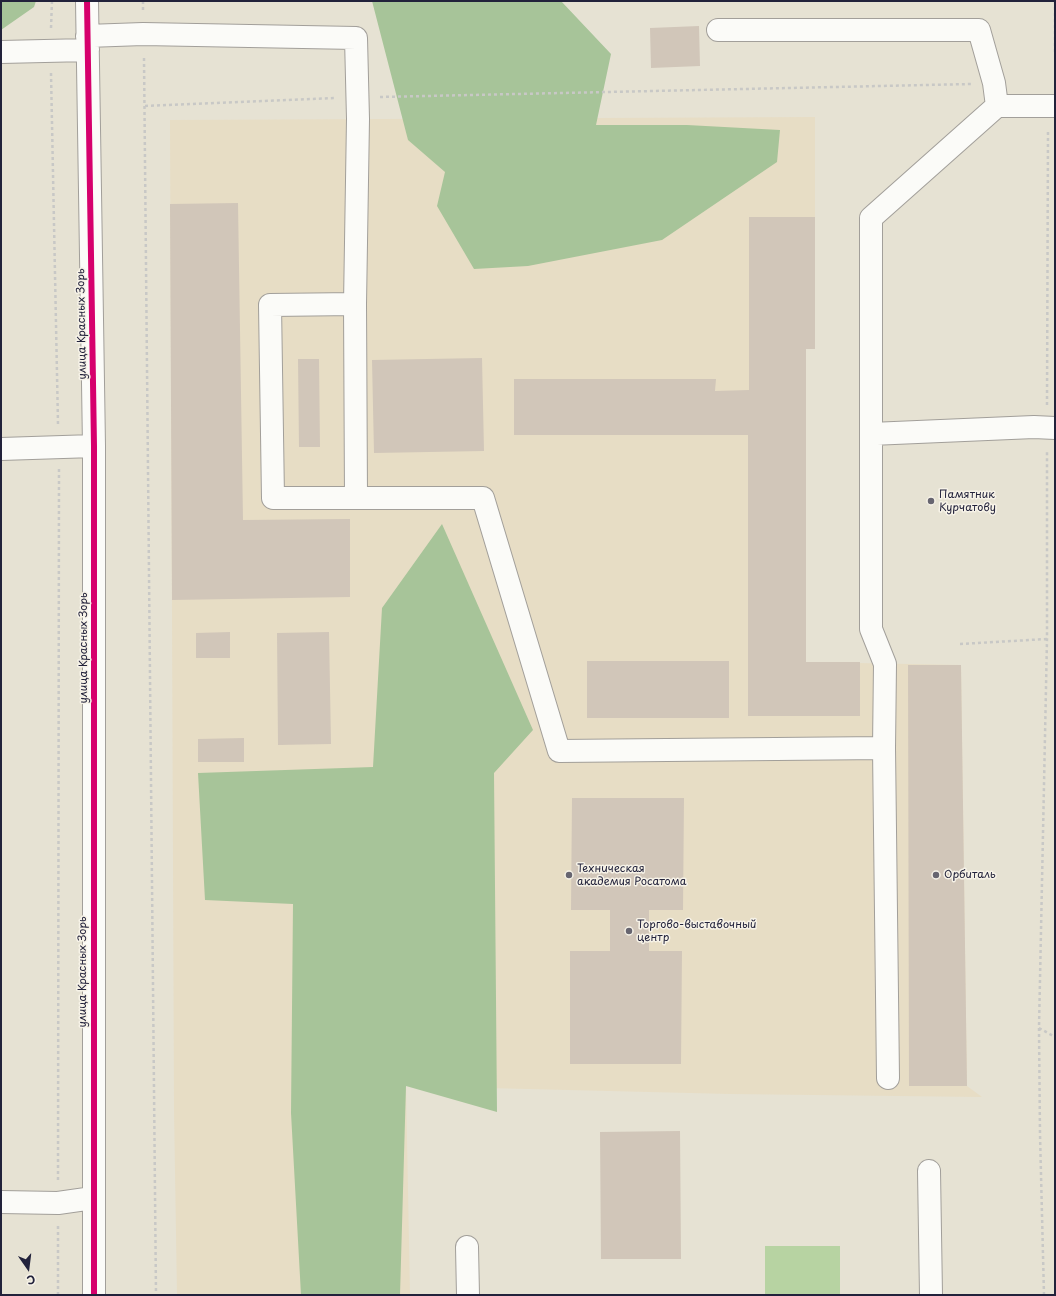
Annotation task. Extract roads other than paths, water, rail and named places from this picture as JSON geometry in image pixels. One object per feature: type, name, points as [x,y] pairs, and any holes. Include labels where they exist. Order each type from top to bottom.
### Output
[{"type":"street","name":"улица Красных Зорь","points":[[87,1],[94,446],[94,1295]]},
{"type":"street","points":[[718,30],[979,30],[994,84],[997,106]]},
{"type":"street","points":[[1,52],[51,51],[143,34],[356,38],[358,97],[355,304],[356,497]]},
{"type":"street","points":[[888,1078],[884,664],[871,629],[871,218],[997,106],[1051,106]]},
{"type":"street","points":[[355,304],[270,304],[273,498],[483,498],[559,751],[884,748]]},
{"type":"street","points":[[871,434],[1034,427],[1051,428]]},
{"type":"street","points":[[1,448],[94,446]]},
{"type":"street","points":[[929,1171],[931,1295]]},
{"type":"street","points":[[1,1202],[58,1203],[93,1198]]},
{"type":"street","points":[[467,1247],[468,1295]]},
{"type":"place","name":"Памятник Курчатову","points":[[931,501]]},
{"type":"place","name":"Техническая академия Росатома","points":[[569,875]]},
{"type":"place","name":"Орбиталь","points":[[936,875]]},
{"type":"place","name":"Торгово-выставочный центр","points":[[629,931]]}]
